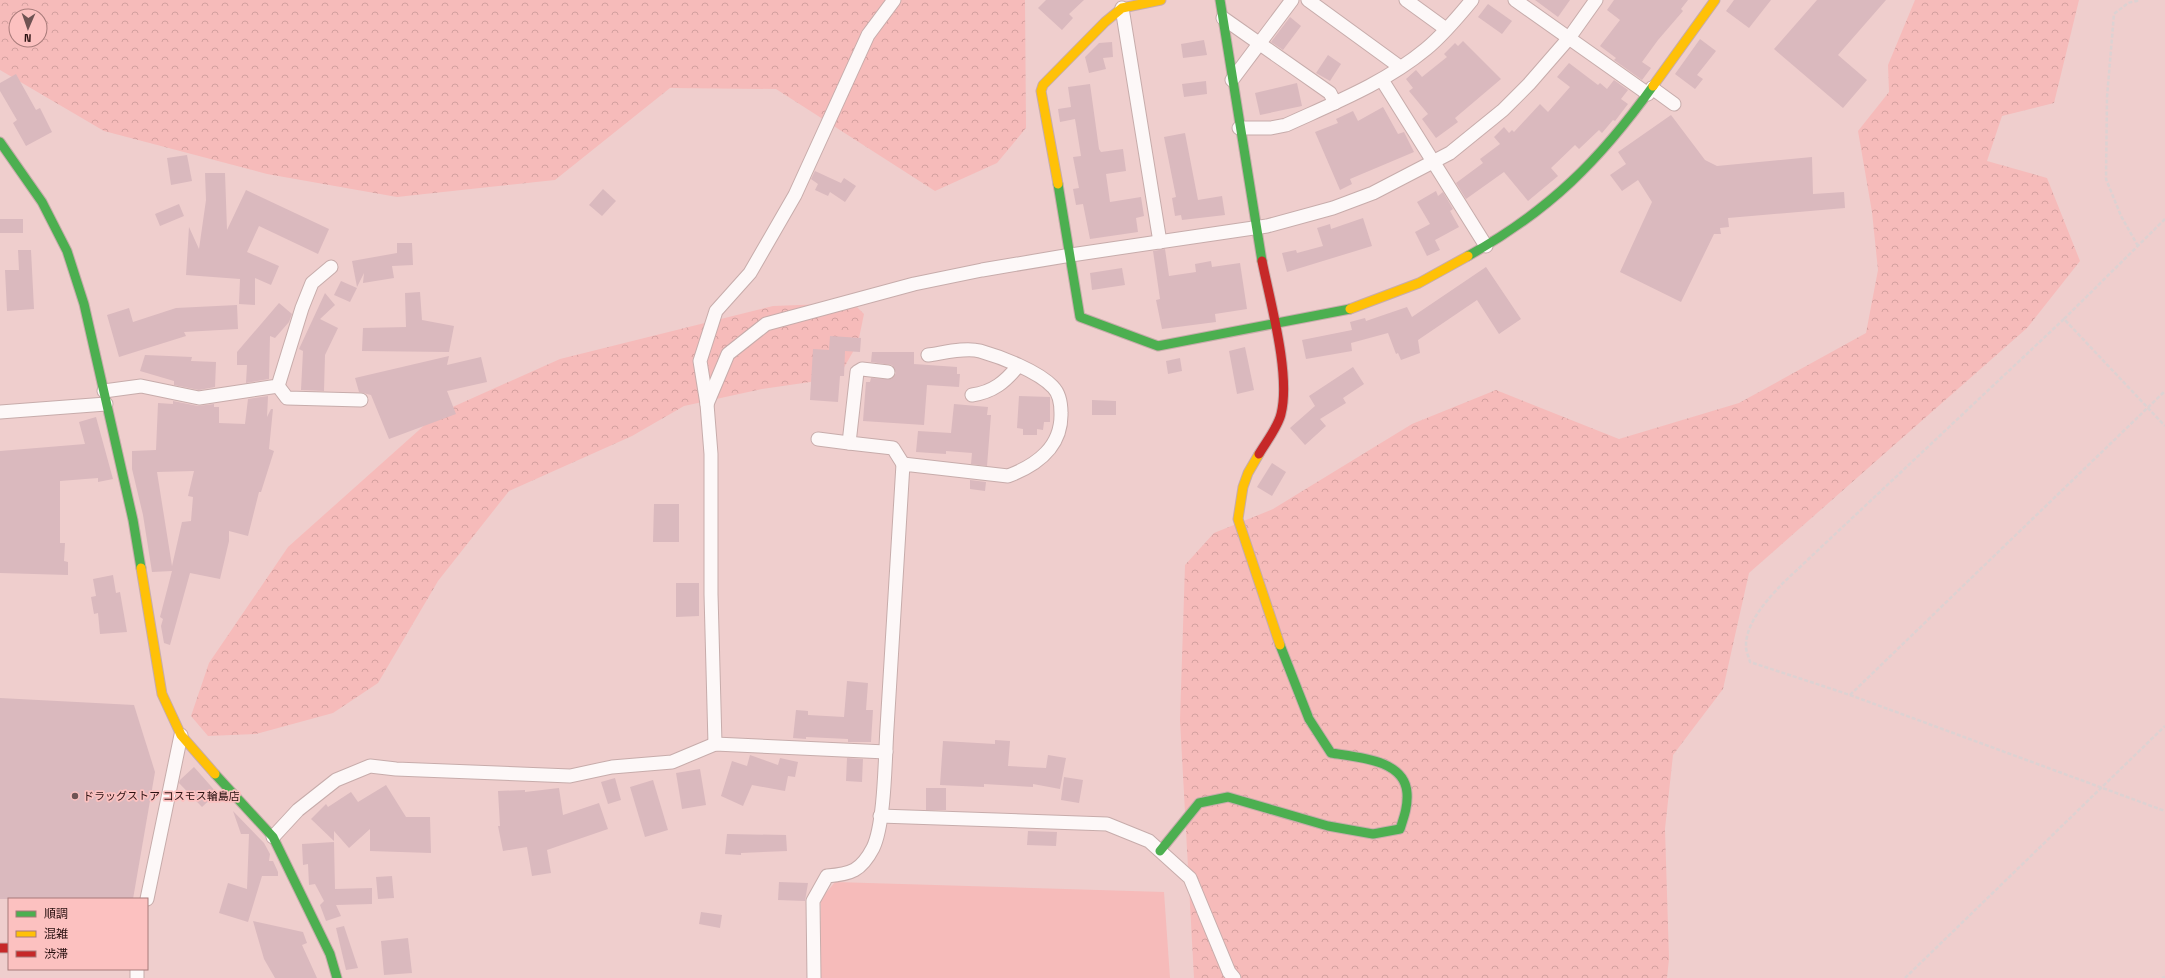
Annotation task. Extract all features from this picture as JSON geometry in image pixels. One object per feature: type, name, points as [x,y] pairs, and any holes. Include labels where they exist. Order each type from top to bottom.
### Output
[{"type":"street","points":[[715,744],[711,594],[711,454],[707,404],[700,361],[716,311],[750,273],[796,195],[868,35],[894,0]]},
{"type":"street","points":[[1161,0],[1122,8],[1105,22],[1058,69],[1043,85],[1041,91],[1071,255],[1080,317],[1158,346],[1275,326],[1343,312],[1419,283],[1486,246],[1548,204],[1582,173],[1623,128],[1715,0]]},
{"type":"street","points":[[1160,851],[1200,803],[1228,797],[1328,826],[1372,834],[1400,829],[1407,812],[1407,789],[1396,769],[1373,759],[1331,753],[1308,720],[1289,671],[1238,519],[1240,497],[1248,473],[1281,415],[1283,404],[1282,362],[1255,228],[1220,0]]},
{"type":"street","points":[[1232,80],[1292,0]]},
{"type":"street","points":[[1308,0],[1400,67]]},
{"type":"street","points":[[1406,0],[1446,29]]},
{"type":"street","points":[[1239,128],[1270,128],[1286,125],[1382,80],[1426,49],[1472,0]]},
{"type":"street","points":[[1515,0],[1569,38],[1650,91],[1674,104]]},
{"type":"street","points":[[707,404],[728,354],[766,324],[914,284],[1071,255],[1255,228],[1298,218],[1366,196],[1433,162],[1466,140],[1503,110],[1529,84],[1569,38],[1596,0]]},
{"type":"street","points":[[1122,8],[1160,242]]},
{"type":"street","points":[[1223,18],[1330,93],[1334,103]]},
{"type":"street","points":[[1382,80],[1486,246]]},
{"type":"street","points":[[0,142],[42,202],[67,250],[84,304],[133,520],[162,694],[181,735],[232,794],[273,837],[330,954],[337,978]]},
{"type":"street","points":[[278,386],[302,308],[312,283],[330,267]]},
{"type":"street","points":[[903,464],[1008,476],[1024,470],[1038,462],[1056,442],[1060,427],[1061,406],[1054,388],[1045,380],[1018,366],[978,351],[928,355]]},
{"type":"street","points":[[972,395],[984,394],[1000,385],[1018,366]]},
{"type":"street","points":[[849,443],[857,372],[862,368],[888,372]]},
{"type":"street","points":[[0,412],[105,397],[141,386],[199,398],[278,386]]},
{"type":"street","points":[[278,386],[287,398],[361,400]]},
{"type":"street","points":[[814,978],[813,901],[827,876],[852,872],[863,863],[878,835],[886,752],[903,464],[894,448],[818,439]]},
{"type":"street","points":[[147,898],[181,735]]},
{"type":"street","points":[[273,837],[298,810],[336,780],[370,766],[396,769],[570,776],[612,767],[672,762],[715,744],[886,752]]},
{"type":"street","points":[[880,816],[1107,824],[1149,841],[1190,878],[1225,964],[1234,978]]},
{"type":"path","points":[[2138,246],[2121,216],[2106,179],[2107,97],[2114,14],[2128,3],[2140,0]]},
{"type":"path","points":[[2165,219],[2064,319],[1783,583],[1767,600],[1748,630],[1746,647],[1750,662],[1850,695],[2165,811]]},
{"type":"path","points":[[2064,319],[2165,426]]},
{"type":"path","points":[[1850,695],[2165,391]]},
{"type":"path","points":[[1905,978],[2165,726]]},
{"type":"green space","points":[[0,0],[1025,0],[1026,128],[997,163],[935,191],[776,89],[670,88],[555,180],[397,197],[267,174],[104,131],[0,70]]},
{"type":"green space","points":[[1915,0],[2079,0],[2054,103],[2002,116],[1987,161],[2047,178],[2080,261],[2027,328],[1749,573],[1723,689],[1673,755],[1665,829],[1669,959],[1667,978],[1194,978],[1180,720],[1185,565],[1214,533],[1273,509],[1412,424],[1496,390],[1619,439],[1739,403],[1866,333],[1878,270],[1872,212],[1858,131],[1889,92],[1888,65]]},
{"type":"green space","points":[[853,303],[864,314],[858,343],[838,378],[762,389],[684,406],[632,436],[509,491],[438,581],[378,683],[333,713],[256,734],[208,736],[191,716],[209,663],[288,547],[437,414],[560,359],[773,306]]},
{"type":"green space","points":[[835,882],[1164,892],[1170,978],[820,978],[821,899]]},
{"type":"building","points":[[1046,0],[1084,0],[1069,14],[1073,18],[1062,30],[1038,8]]},
{"type":"building","points":[[1535,0],[1570,0],[1558,17]]},
{"type":"building","points":[[1614,0],[1688,0],[1681,9],[1683,11],[1658,40],[1642,62],[1651,68],[1642,80],[1614,60],[1616,58],[1600,46],[1620,20],[1607,10]]},
{"type":"building","points":[[1734,0],[1771,0],[1749,28],[1726,11]]},
{"type":"building","points":[[1817,0],[1886,0],[1838,55],[1867,80],[1843,108],[1774,49]]},
{"type":"building","points":[[1488,4],[1512,21],[1502,34],[1478,17]]},
{"type":"building","points":[[1290,17],[1301,26],[1283,50],[1271,42]]},
{"type":"building","points":[[1700,39],[1716,51],[1697,75],[1703,79],[1695,89],[1675,74]]},
{"type":"building","points":[[1204,40],[1207,55],[1183,58],[1181,44]]},
{"type":"building","points":[[1463,41],[1501,79],[1455,118],[1458,122],[1436,138],[1422,119],[1428,114],[1409,91],[1413,88],[1406,79],[1416,70],[1422,77],[1447,57],[1444,54],[1455,43],[1458,46]]},
{"type":"building","points":[[1112,42],[1113,57],[1103,58],[1106,69],[1089,73],[1085,57],[1099,43]]},
{"type":"building","points":[[1328,55],[1341,64],[1330,81],[1316,73]]},
{"type":"building","points":[[1569,63],[1598,85],[1600,83],[1607,89],[1614,80],[1628,90],[1621,99],[1628,104],[1615,121],[1613,120],[1602,133],[1599,130],[1579,149],[1575,145],[1551,168],[1558,176],[1528,201],[1504,172],[1466,199],[1456,183],[1483,163],[1480,159],[1500,144],[1494,137],[1504,127],[1509,133],[1512,130],[1514,132],[1540,104],[1548,112],[1570,87],[1557,77]]},
{"type":"building","points":[[16,74],[36,110],[40,108],[52,132],[26,146],[13,123],[17,120],[0,91],[0,83]]},
{"type":"building","points":[[1206,81],[1207,94],[1184,97],[1182,84]]},
{"type":"building","points":[[1297,83],[1302,106],[1260,115],[1255,93]]},
{"type":"building","points":[[1090,84],[1099,149],[1101,152],[1123,149],[1126,171],[1106,174],[1110,202],[1141,197],[1144,216],[1136,218],[1138,232],[1090,239],[1083,204],[1076,205],[1073,189],[1079,188],[1073,157],[1081,156],[1075,119],[1060,122],[1058,109],[1071,107],[1068,87]]},
{"type":"building","points":[[1383,107],[1398,134],[1404,132],[1414,152],[1350,179],[1352,184],[1340,190],[1315,132],[1338,123],[1336,119],[1353,111],[1358,121]]},
{"type":"building","points":[[1671,115],[1705,160],[1717,166],[1812,157],[1813,194],[1844,192],[1845,208],[1728,218],[1729,227],[1720,228],[1721,234],[1714,234],[1681,302],[1620,272],[1652,202],[1638,180],[1622,191],[1610,175],[1626,164],[1618,152]]},
{"type":"building","points":[[1185,133],[1198,200],[1222,196],[1225,215],[1182,220],[1181,215],[1175,216],[1172,198],[1176,197],[1164,137]]},
{"type":"building","points":[[187,155],[192,181],[171,185],[167,158]]},
{"type":"building","points":[[815,171],[841,183],[844,178],[856,186],[845,202],[830,192],[828,196],[815,190],[818,184],[811,179]]},
{"type":"building","points":[[205,173],[225,173],[227,230],[246,190],[329,229],[318,254],[259,226],[247,252],[279,266],[271,285],[255,278],[255,305],[239,304],[240,279],[186,275],[189,227],[199,249],[206,200]]},
{"type":"building","points":[[603,189],[616,201],[602,216],[589,205]]},
{"type":"building","points":[[1436,191],[1438,196],[1443,192],[1453,209],[1450,211],[1459,227],[1435,240],[1440,250],[1427,256],[1415,232],[1430,224],[1417,202]]},
{"type":"building","points":[[179,204],[184,216],[160,226],[155,214]]},
{"type":"building","points":[[1363,218],[1372,246],[1287,272],[1282,253],[1296,250],[1297,253],[1323,246],[1317,228],[1330,224],[1331,229]]},
{"type":"building","points":[[0,219],[23,219],[23,233],[0,233]]},
{"type":"building","points":[[397,243],[412,243],[413,265],[392,266],[394,278],[363,283],[364,273],[357,287],[352,261],[397,253]]},
{"type":"building","points":[[1165,249],[1169,276],[1196,272],[1195,264],[1211,261],[1212,267],[1240,263],[1247,309],[1215,314],[1216,322],[1162,329],[1156,300],[1160,299],[1153,251]]},
{"type":"building","points":[[18,250],[31,250],[34,309],[7,311],[5,270],[19,270]]},
{"type":"building","points":[[1486,267],[1521,319],[1499,334],[1477,300],[1418,340],[1420,353],[1401,360],[1398,353],[1396,354],[1388,333],[1351,343],[1352,351],[1306,359],[1302,340],[1352,330],[1350,322],[1365,318],[1366,321],[1407,307],[1412,317]]},
{"type":"building","points":[[1122,268],[1125,285],[1092,290],[1090,273]]},
{"type":"building","points":[[341,281],[357,288],[350,302],[334,295]]},
{"type":"building","points":[[420,292],[422,320],[454,326],[449,352],[362,351],[363,328],[406,327],[405,293]]},
{"type":"building","points":[[325,293],[335,305],[320,319],[338,328],[325,355],[324,391],[301,390],[303,351],[299,349]]},
{"type":"building","points":[[279,303],[292,314],[289,322],[275,338],[270,336],[269,379],[246,383],[247,365],[237,365],[237,352]]},
{"type":"building","points":[[237,305],[238,329],[184,332],[186,336],[119,357],[107,315],[129,308],[133,322],[176,308]]},
{"type":"building","points":[[830,336],[861,338],[860,352],[845,351],[844,376],[840,376],[838,402],[810,400],[813,349],[829,350]]},
{"type":"building","points":[[1245,347],[1254,390],[1237,394],[1229,351]]},
{"type":"building","points":[[872,352],[914,352],[914,364],[957,367],[957,374],[960,374],[959,387],[927,385],[924,425],[863,421],[866,382],[870,382],[871,378],[891,379],[896,373],[892,365],[871,362]]},
{"type":"building","points":[[145,355],[192,357],[191,361],[216,362],[215,387],[199,390],[174,385],[174,381],[140,371]]},
{"type":"building","points":[[449,356],[447,365],[481,357],[487,382],[447,391],[456,414],[389,439],[371,395],[359,392],[355,378]]},
{"type":"building","points":[[1180,358],[1182,371],[1168,374],[1166,361]]},
{"type":"building","points":[[1353,367],[1364,384],[1343,398],[1346,403],[1320,419],[1326,426],[1305,445],[1290,428],[1315,406],[1309,396]]},
{"type":"building","points":[[268,396],[267,417],[271,409],[273,409],[269,449],[274,451],[261,492],[259,492],[248,536],[229,531],[229,541],[220,579],[190,573],[170,645],[164,643],[161,626],[163,619],[160,617],[172,571],[152,572],[143,515],[132,469],[132,451],[156,450],[158,403],[173,404],[173,401],[198,406],[214,404],[214,407],[219,407],[219,423],[245,424],[248,399]],"holes":[[[194,471],[188,496],[193,497],[191,521],[182,522],[172,566],[157,472]]]},
{"type":"building","points":[[1019,396],[1050,397],[1050,422],[1044,422],[1043,430],[1037,429],[1037,435],[1023,435],[1023,429],[1017,428]]},
{"type":"building","points":[[1092,400],[1116,401],[1116,415],[1092,415]]},
{"type":"building","points":[[954,404],[988,407],[987,415],[991,415],[987,466],[971,464],[972,453],[946,451],[946,454],[916,452],[918,431],[951,433]]},
{"type":"building","points":[[96,417],[113,479],[98,482],[98,478],[60,481],[60,543],[65,543],[64,561],[68,562],[68,575],[0,573],[0,451],[85,444],[79,422]]},
{"type":"building","points":[[1272,463],[1286,472],[1272,496],[1257,487]]},
{"type":"building","points":[[970,480],[986,482],[985,491],[970,489]]},
{"type":"building","points":[[654,504],[679,504],[679,542],[653,542]]},
{"type":"building","points":[[113,575],[116,593],[120,592],[127,632],[100,634],[98,613],[94,614],[91,597],[96,596],[93,579]]},
{"type":"building","points":[[676,583],[699,583],[699,616],[676,617]]},
{"type":"building","points":[[847,681],[868,683],[866,710],[873,710],[871,742],[848,742],[848,739],[806,737],[806,739],[793,738],[796,710],[808,711],[808,715],[844,717]]},
{"type":"building","name":"ドラッグストア コスモス輪島店","points":[[0,698],[134,705],[155,772],[133,898],[0,899]]},
{"type":"building","points":[[995,740],[1010,741],[1008,766],[1046,768],[1048,755],[1066,758],[1060,789],[1033,784],[1033,787],[984,784],[984,787],[940,785],[943,741],[995,744]]},
{"type":"building","points":[[750,755],[778,765],[780,758],[798,762],[795,777],[788,776],[785,791],[752,785],[743,806],[721,796],[732,761],[747,766]]},
{"type":"building","points":[[847,758],[863,759],[862,782],[846,781]]},
{"type":"building","points":[[194,767],[217,793],[202,807],[179,783],[180,780]]},
{"type":"building","points":[[700,769],[706,805],[682,809],[676,773]]},
{"type":"building","points":[[1064,777],[1083,780],[1079,803],[1061,800]]},
{"type":"building","points":[[615,778],[621,800],[608,804],[601,782]]},
{"type":"building","points":[[653,780],[668,830],[645,837],[630,787]]},
{"type":"building","points":[[386,785],[406,817],[430,817],[431,853],[370,851],[370,829],[349,848],[334,831],[334,841],[311,819],[326,804],[328,807],[351,792],[358,802]]},
{"type":"building","points":[[559,788],[563,815],[599,803],[608,829],[547,850],[551,873],[532,876],[527,847],[503,851],[498,826],[500,826],[498,791],[525,790],[525,792]]},
{"type":"building","points":[[926,788],[946,788],[946,810],[926,810]]},
{"type":"building","points":[[233,811],[264,843],[270,854],[269,861],[273,861],[278,872],[278,876],[262,876],[248,922],[219,913],[228,883],[247,889],[249,834],[241,834]]},
{"type":"building","points":[[1028,831],[1057,832],[1056,846],[1027,845]]},
{"type":"building","points":[[727,834],[786,835],[787,851],[741,853],[741,855],[725,854]]},
{"type":"building","points":[[334,842],[335,889],[372,888],[372,904],[336,905],[341,916],[326,921],[320,905],[324,901],[315,884],[309,885],[308,864],[303,865],[302,844]]},
{"type":"building","points":[[392,876],[394,898],[378,899],[376,877]]},
{"type":"building","points":[[779,882],[808,883],[805,901],[778,900]]},
{"type":"building","points":[[701,912],[722,915],[720,928],[699,924]]},
{"type":"building","points":[[253,921],[303,932],[307,943],[302,945],[317,978],[275,978],[264,959]]},
{"type":"building","points":[[344,926],[358,968],[346,970],[336,928]]},
{"type":"building","points":[[408,938],[412,973],[384,975],[381,941]]},
{"type":"traffic: fast","points":[[1220,0],[1262,261]]},
{"type":"traffic: fast","points":[[1468,256],[1524,221],[1571,182],[1613,137],[1653,86]]},
{"type":"traffic: fast","points":[[0,142],[42,202],[67,251],[84,304],[133,520],[141,568]]},
{"type":"traffic: fast","points":[[1058,184],[1080,317],[1158,346],[1350,309]]},
{"type":"traffic: fast","points":[[1160,851],[1199,803],[1228,797],[1328,826],[1373,834],[1400,829],[1407,802],[1407,793],[1404,782],[1398,773],[1388,766],[1365,758],[1331,753],[1309,719],[1280,645]]},
{"type":"traffic: fast","points":[[215,774],[273,837],[330,954],[337,978]]},
{"type":"traffic: slow","points":[[1058,184],[1041,91],[1043,85],[1105,22],[1122,8],[1161,0]]},
{"type":"traffic: slow","points":[[1653,86],[1715,0]]},
{"type":"traffic: slow","points":[[1350,309],[1419,283],[1468,256]]},
{"type":"traffic: slow","points":[[1259,454],[1248,473],[1243,487],[1238,519],[1280,645]]},
{"type":"traffic: slow","points":[[141,568],[162,694],[181,735],[215,774]]},
{"type":"traffic: jam","points":[[1259,454],[1277,424],[1281,414],[1283,398],[1283,379],[1278,338],[1262,261]]},
{"type":"traffic: jam","points":[[0,948],[8,948]]},
{"type":"place","name":"ドラッグストア コスモス輪島店","points":[[75,796]]}]
